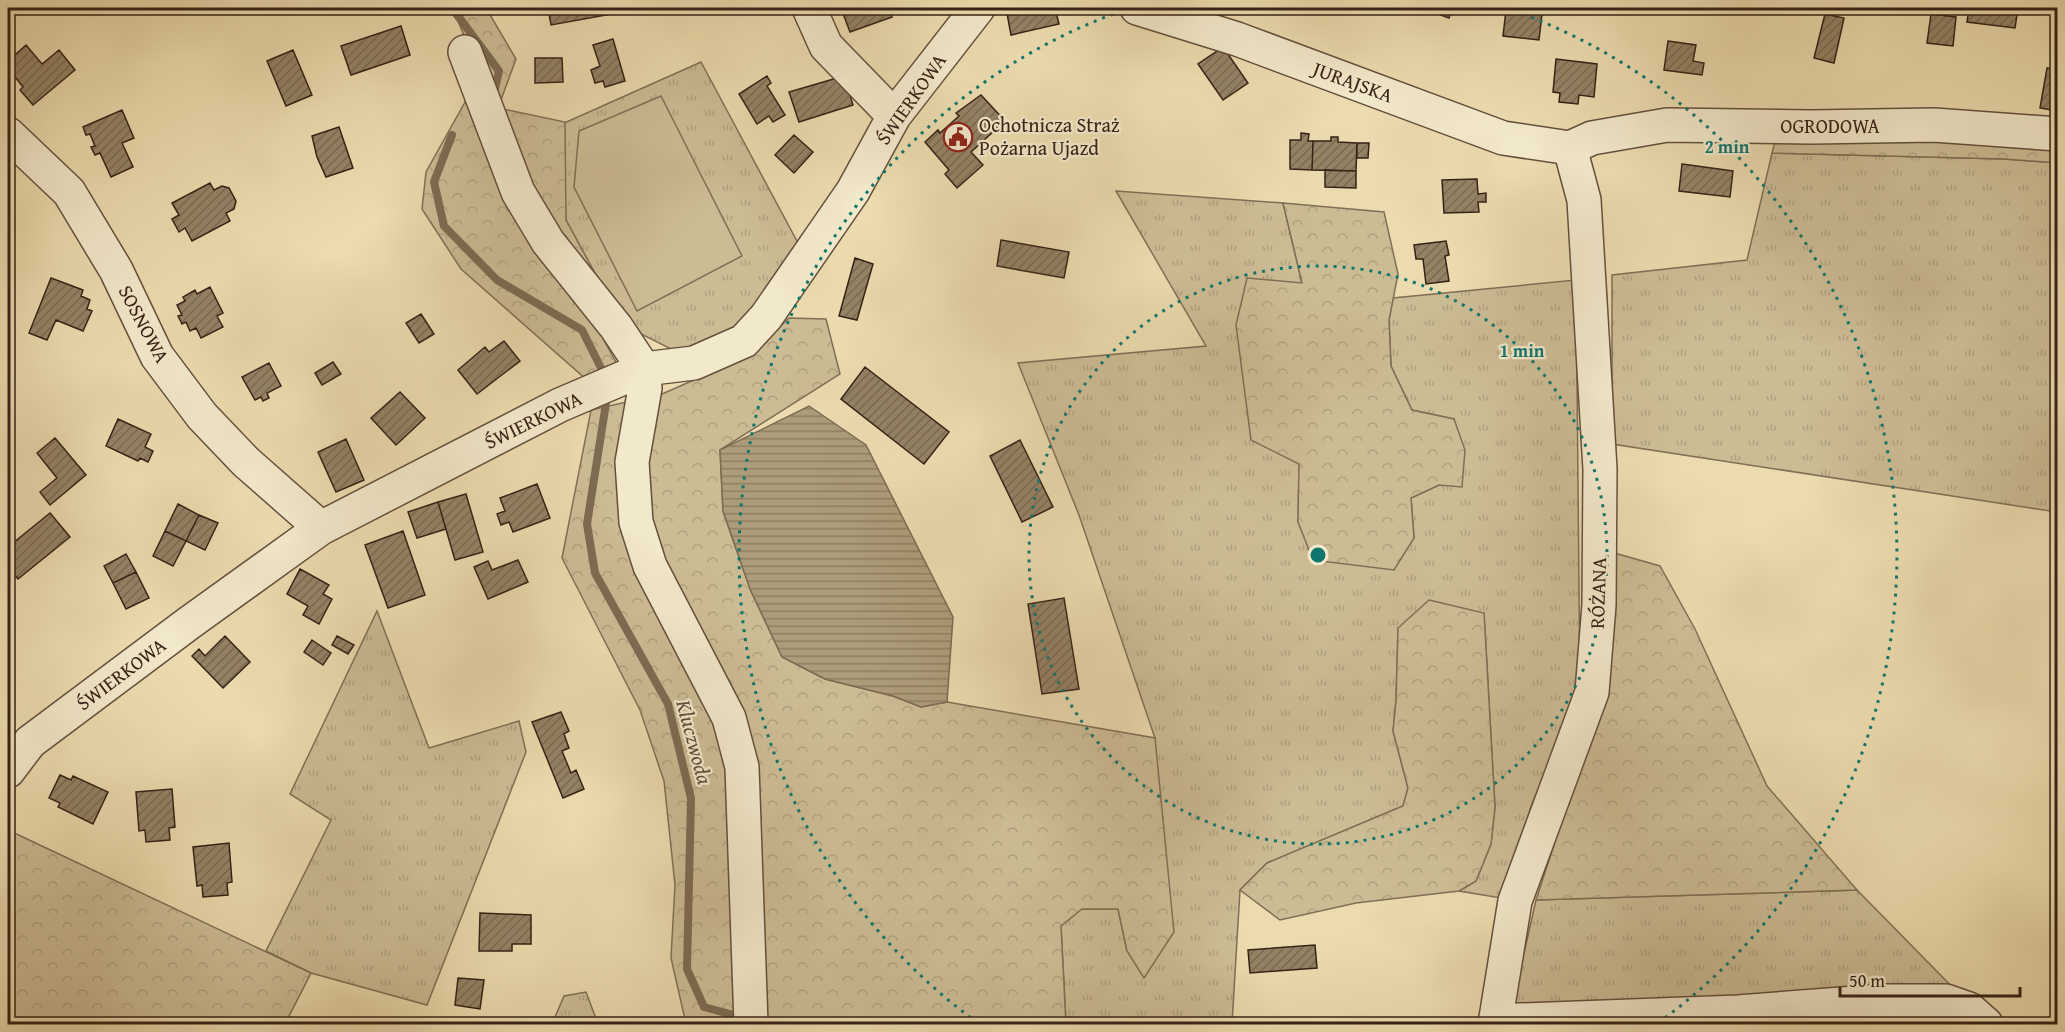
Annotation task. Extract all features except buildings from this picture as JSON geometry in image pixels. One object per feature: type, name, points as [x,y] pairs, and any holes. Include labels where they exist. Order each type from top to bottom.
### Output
[{"type":"street","points":[[809,8],[826,46],[894,116]]},
{"type":"street","name":"ŚWIERKOWA","points":[[8,771],[30,742],[321,528],[454,461],[523,422],[644,369],[694,363],[744,341],[766,317],[853,191],[894,116],[978,8]]},
{"type":"street","name":"JURAJSKA","points":[[1137,8],[1237,39],[1503,138],[1570,148]]},
{"type":"street","points":[[465,52],[518,192],[548,242],[616,327],[644,369],[645,388],[632,462],[636,522],[650,567],[729,718],[737,742],[744,794],[752,1014]]},
{"type":"street","name":"OGRODOWA","points":[[1570,148],[1592,138],[1667,124],[1811,128],[1934,125],[2058,134]]},
{"type":"street","name":"SOSNOWA","points":[[8,134],[69,192],[116,270],[157,356],[202,416],[246,462],[321,528]]},
{"type":"street","name":"RÓŻANA","points":[[1495,1023],[1515,901],[1592,692],[1599,605],[1600,469],[1584,200],[1570,148]]},
{"type":"street","points":[[1495,1023],[1738,1012],[1881,1001],[1946,1001],[1969,1009],[1986,1024]]},
{"type":"green space","points":[[448,8],[486,8],[516,59],[498,108],[565,122],[566,220],[623,325],[548,230],[457,19]]},
{"type":"green space","points":[[701,62],[798,243],[746,322],[679,353],[623,325],[566,220],[562,124]]},
{"type":"green space","points":[[469,95],[617,364],[587,380],[461,269],[422,209],[426,172]]},
{"type":"green space","points":[[661,96],[742,256],[637,311],[574,187],[579,131]]},
{"type":"green space","points":[[1776,138],[2058,141],[2057,163],[2004,159],[1772,153]]},
{"type":"green space","points":[[1772,153],[2004,159],[2057,163],[2057,512],[1612,444],[1612,275],[1747,260]]},
{"type":"green space","points":[[1116,191],[1283,203],[1302,283],[1298,522],[1414,538],[1411,498],[1439,485],[1454,419],[1412,410],[1391,366],[1389,320],[1393,298],[1576,280],[1580,688],[1532,804],[1501,898],[1459,891],[1476,881],[1491,844],[1495,807],[1484,613],[1398,628],[1393,731],[1408,788],[1403,806],[1267,863],[1240,890],[1232,1024],[1066,1024],[1061,926],[1081,909],[1118,909],[1127,951],[1155,738],[1079,515],[1018,363],[1206,346]]},
{"type":"green space","points":[[1283,203],[1384,212],[1398,274],[1389,320],[1391,366],[1412,410],[1454,419],[1465,450],[1462,487],[1439,485],[1411,498],[1414,538],[1394,570],[1313,560],[1298,522],[1299,464],[1251,440],[1236,325],[1247,278],[1302,283]]},
{"type":"green space","points":[[789,318],[826,319],[840,374],[720,450],[723,511],[750,589],[782,657],[825,679],[893,696],[921,707],[947,702],[1155,738],[1174,932],[1144,978],[1127,951],[1118,909],[1082,909],[1061,926],[1066,1024],[686,1024],[671,958],[675,885],[664,781],[640,710],[562,558],[591,410],[662,394],[751,355]]},
{"type":"green space","points":[[1611,552],[1660,566],[1695,629],[1767,786],[1857,890],[1536,900],[1599,707]]},
{"type":"green space","points":[[1429,600],[1484,613],[1495,807],[1491,844],[1476,881],[1459,891],[1356,903],[1280,920],[1240,890],[1267,863],[1403,806],[1408,788],[1393,731],[1398,628]]},
{"type":"green space","points":[[377,611],[429,748],[519,721],[526,752],[427,1005],[311,973],[266,951],[331,820],[290,794]]},
{"type":"green space","points":[[8,830],[311,973],[285,1024],[8,1024]]},
{"type":"green space","points":[[1857,890],[1966,1001],[1511,1011],[1536,900]]},
{"type":"green space","points":[[586,992],[598,1024],[552,1024],[564,996]]},
{"type":"shaded area","points":[[809,406],[866,445],[953,617],[947,702],[921,707],[893,696],[825,679],[782,657],[750,589],[723,511],[720,450]]},
{"type":"waterway","name":"Kluczwoda","points":[[452,8],[499,71],[495,89]]},
{"type":"waterway","name":"Kluczwoda","points":[[452,135],[434,182],[444,226],[497,280],[582,330],[603,372]]},
{"type":"waterway","name":"Kluczwoda","points":[[607,397],[587,524],[595,573],[668,704],[691,798],[687,969],[704,1007],[741,1017]]},
{"type":"place","name":"Ochotnicza Straż Pożarna Ujazd","points":[[958,137]]}]
